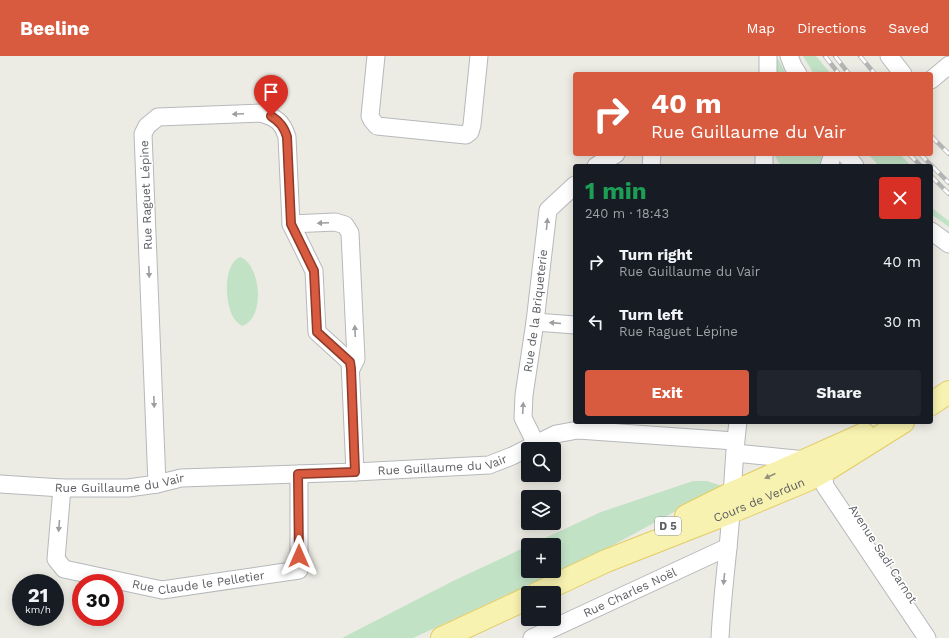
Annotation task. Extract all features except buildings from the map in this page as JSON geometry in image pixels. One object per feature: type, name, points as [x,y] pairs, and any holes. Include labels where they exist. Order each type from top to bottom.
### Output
[{"type":"main road","name":"Cours de Verdun","points":[[818,473],[840,444],[885,424]]},
{"type":"main road","name":"Cours de Verdun","points":[[553,586],[732,502],[818,473],[900,424]]},
{"type":"main road","points":[[442,638],[521,601]]},
{"type":"street","points":[[376,56],[370,116],[377,126],[466,135],[470,132],[472,125],[479,56]]},
{"type":"street","points":[[768,56],[768,72]]},
{"type":"street","points":[[789,56],[797,72]]},
{"type":"street","points":[[889,56],[901,72]]},
{"type":"street","points":[[933,78],[949,65]]},
{"type":"street","name":"Rue Raguet Lépine","points":[[157,484],[143,134],[146,126],[158,117],[174,115],[261,113],[271,116],[279,121],[284,128],[287,137],[291,224],[314,271],[317,332],[350,362],[351,369]]},
{"type":"street","points":[[599,164],[613,156]]},
{"type":"street","name":"Rue de la Briqueterie","points":[[535,442],[523,418],[524,396],[536,322],[548,210],[573,187]]},
{"type":"street","points":[[291,224],[335,222],[345,225],[350,232],[356,359],[351,369],[355,472]]},
{"type":"street","points":[[933,233],[949,244]]},
{"type":"street","points":[[536,322],[573,325]]},
{"type":"street","points":[[720,638],[738,424]]},
{"type":"street","name":"Rue Guillaume du Vair","points":[[540,442],[556,434],[578,430],[735,447],[818,473]]},
{"type":"street","name":"Rue Guillaume du Vair","points":[[0,484],[62,488],[128,488],[157,484],[181,478],[355,472],[489,465],[521,452]]},
{"type":"street","name":"Avenue Sadi Carnot","points":[[818,473],[927,638]]},
{"type":"street","name":"Avenue Sadi Carnot","points":[[818,473],[939,638]]},
{"type":"street","name":"Rue Claude le Pelletier","points":[[62,488],[56,559],[64,569],[162,590],[299,570],[298,474]]},
{"type":"street","name":"Rue Charles Noël","points":[[532,638],[728,547]]},
{"type":"green space","points":[[803,56],[816,56],[829,72],[813,72]]},
{"type":"green space","points":[[774,58],[779,60],[785,72],[774,72]]},
{"type":"green space","points":[[775,156],[828,156],[823,164],[779,163]]},
{"type":"green space","points":[[870,156],[902,156],[909,164],[877,164]]},
{"type":"green space","points":[[933,209],[949,221],[949,227],[933,215]]},
{"type":"green space","points":[[240,257],[247,262],[253,270],[258,292],[255,313],[250,321],[242,326],[232,315],[227,292],[228,275],[234,261]]},
{"type":"green space","points":[[693,481],[707,481],[722,486],[604,550],[561,570],[561,538],[545,538],[601,512]]},
{"type":"green space","points":[[521,549],[521,578],[543,578],[526,586],[521,586],[521,588],[413,638],[342,638],[455,580]]},
{"type":"railway","points":[[825,56],[837,72]]},
{"type":"railway","points":[[835,56],[847,72]]},
{"type":"railway","points":[[860,56],[873,72]]},
{"type":"railway","points":[[933,138],[949,154]]},
{"type":"railway","points":[[911,156],[919,164]]},
{"type":"railway","points":[[922,156],[930,164]]},
{"type":"railway","points":[[933,167],[949,183]]},
{"type":"railway","points":[[933,178],[949,194]]},
{"type":"route","points":[[271,116],[279,121],[284,128],[287,137],[291,224],[314,271],[317,332],[350,362],[351,369],[355,472],[298,474],[299,556]]}]
